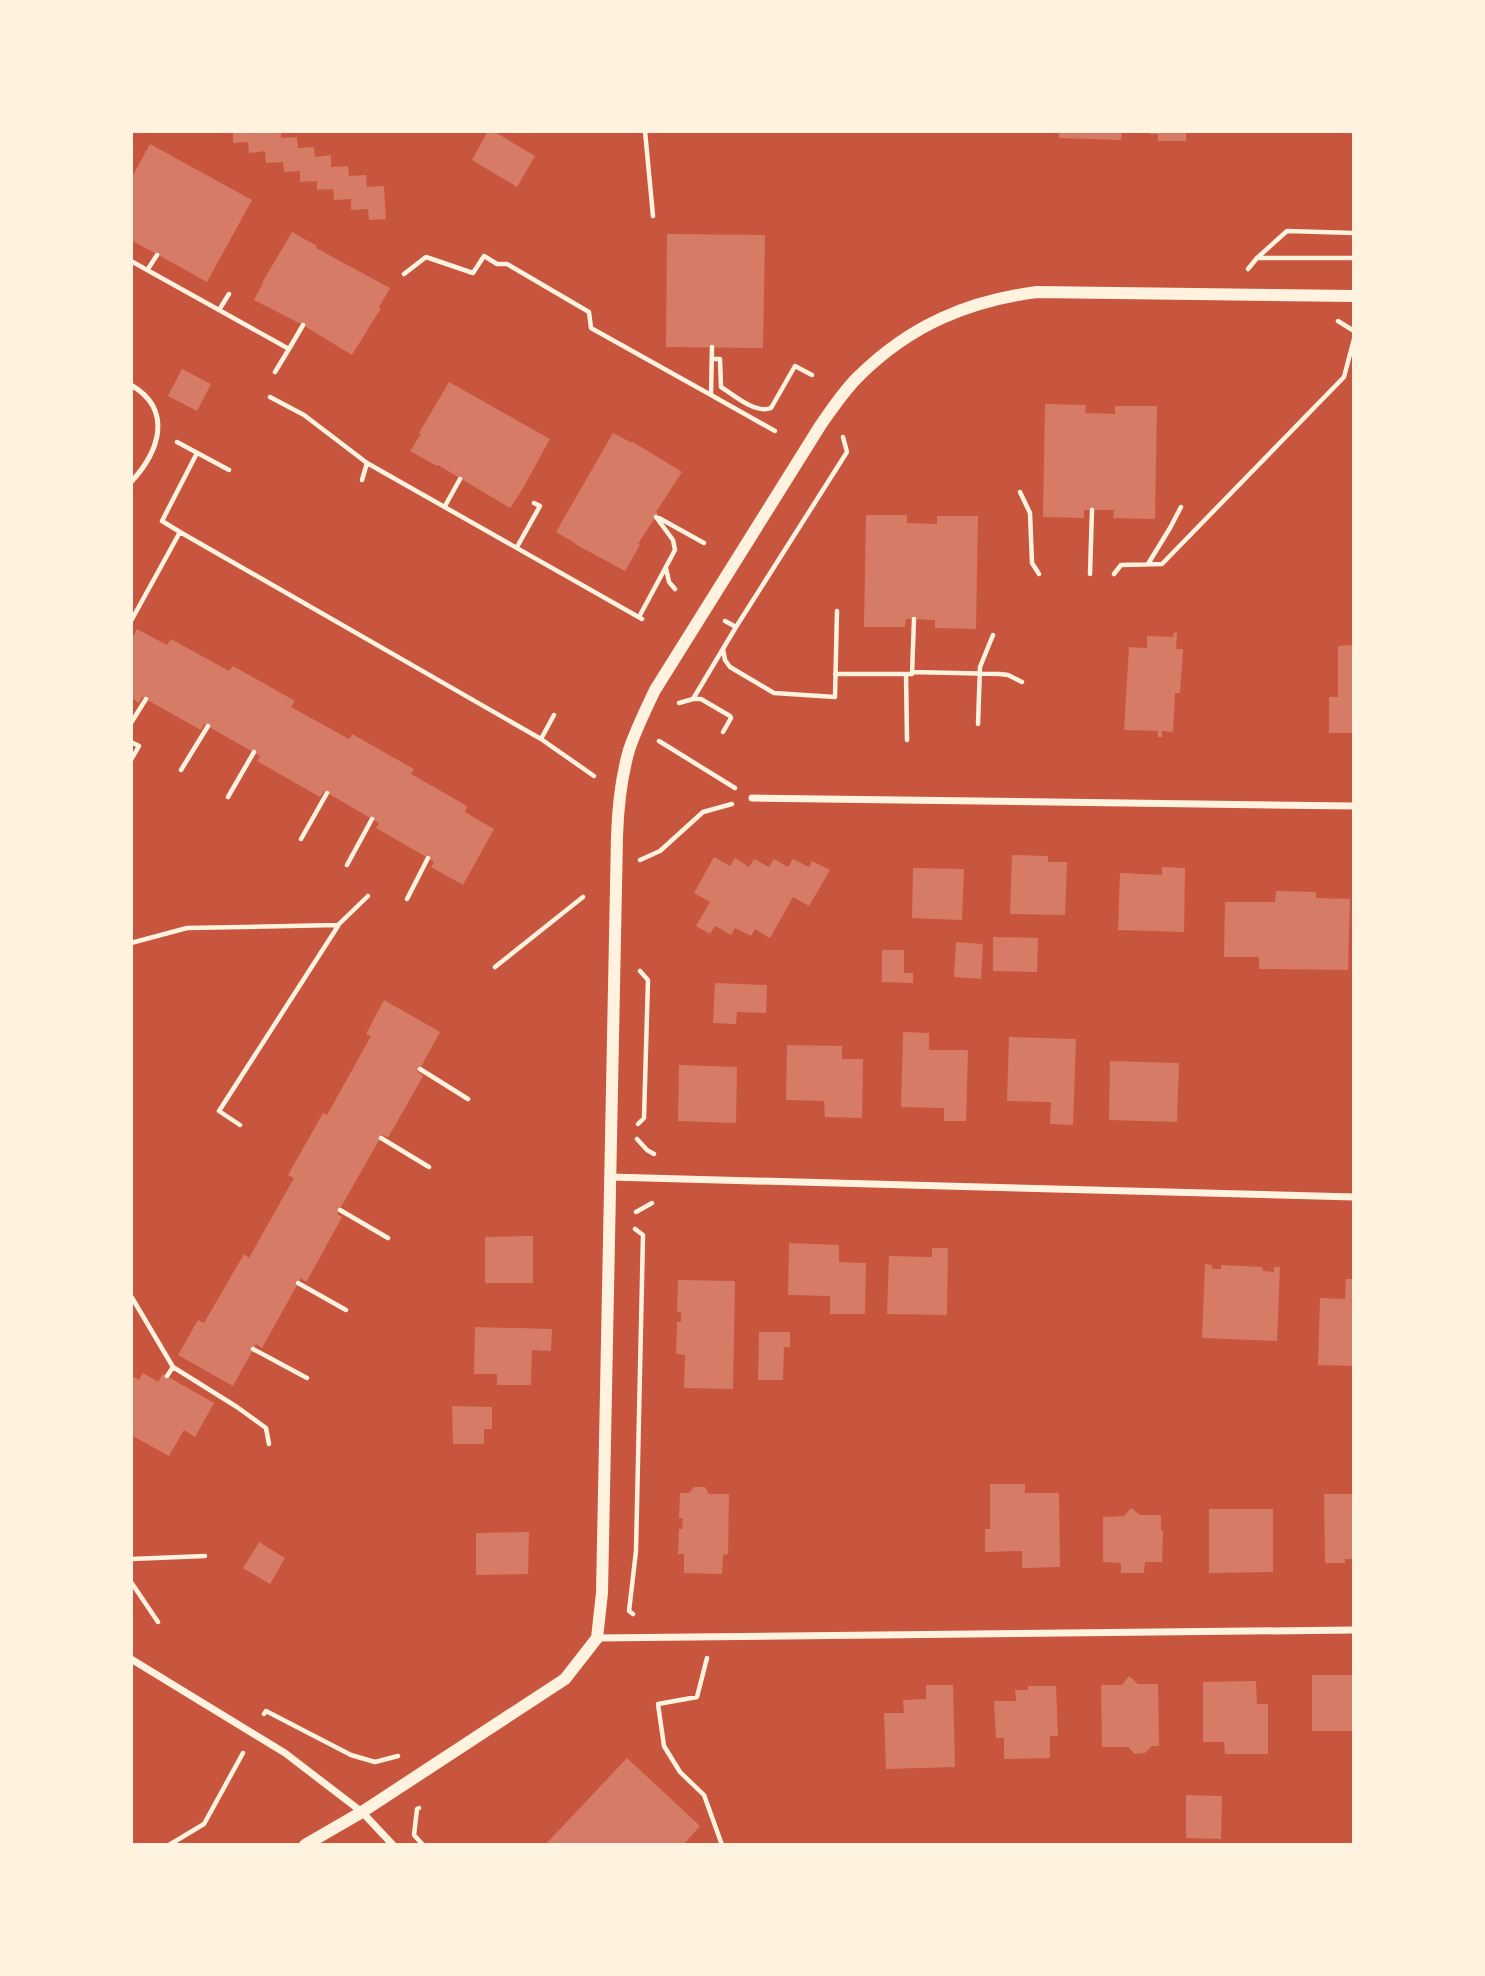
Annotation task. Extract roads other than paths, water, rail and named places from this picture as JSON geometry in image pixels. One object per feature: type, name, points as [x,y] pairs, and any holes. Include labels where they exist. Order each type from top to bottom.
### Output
[{"type":"street","points":[[305,1845],[362,1812],[565,1679],[597,1637],[602,1594],[618,805],[629,751],[655,690],[820,426],[859,376],[881,356],[926,325],[967,307],[1013,295],[1037,292],[1354,296]]},
{"type":"street","points":[[752,798],[1354,806]]},
{"type":"street","points":[[610,1177],[1354,1197]]},
{"type":"street","points":[[597,1637],[1354,1630]]},
{"type":"street","points":[[131,1659],[285,1753],[362,1812],[393,1845]]},
{"type":"lane","points":[[131,385],[153,404],[158,420],[157,442],[148,461],[131,482]]}]
